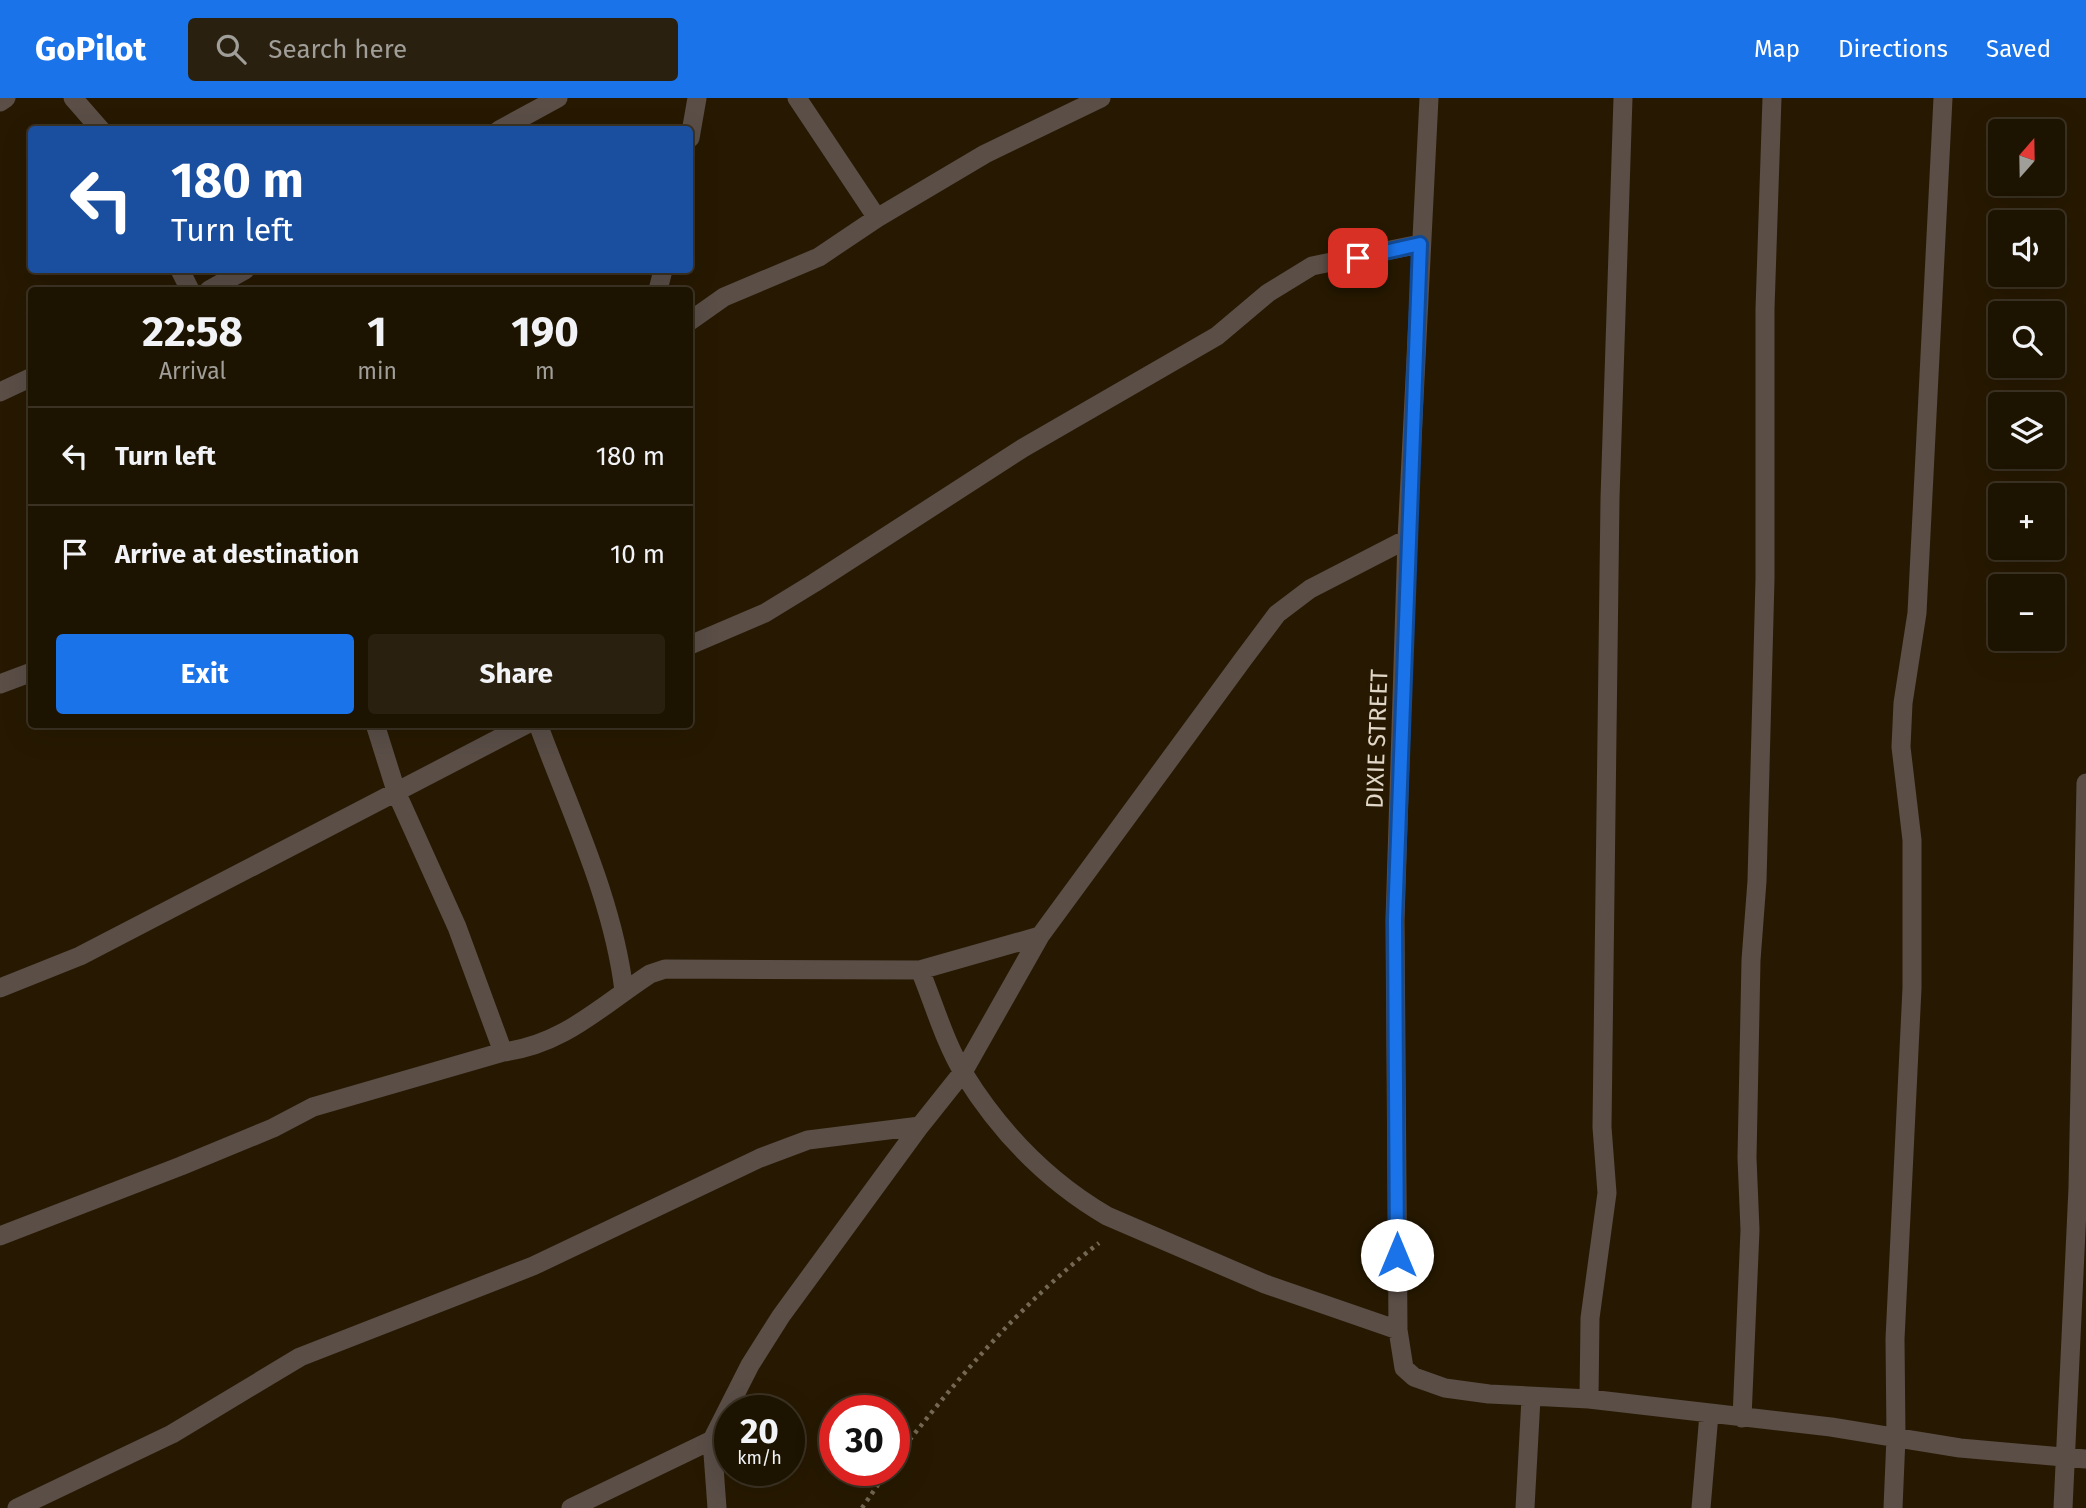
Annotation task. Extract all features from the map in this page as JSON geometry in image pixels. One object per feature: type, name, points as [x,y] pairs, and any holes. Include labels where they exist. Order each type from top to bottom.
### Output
[{"type":"street","points":[[0,102],[6,98]]},
{"type":"street","points":[[73,98],[98,126]]},
{"type":"street","points":[[506,126],[558,98]]},
{"type":"street","points":[[692,126],[697,98]]},
{"type":"street","points":[[797,98],[877,218]]},
{"type":"street","points":[[693,319],[724,297],[819,257],[877,218],[985,154],[1101,98]]},
{"type":"street","name":"DIXIE STREET","points":[[1429,98],[1407,539],[1395,920],[1398,1330],[1404,1368],[1414,1377],[1445,1388],[1531,1398]]},
{"type":"street","points":[[1589,1399],[1590,1318],[1607,1193],[1602,1126],[1609,498],[1623,98]]},
{"type":"street","points":[[1742,1418],[1750,1230],[1748,1158],[1751,960],[1758,881],[1765,579],[1765,309],[1772,98]]},
{"type":"street","points":[[1893,1508],[1896,1437],[1895,1339],[1912,988],[1912,840],[1901,747],[1903,704],[1917,613],[1943,98]]},
{"type":"street","points":[[693,644],[765,613],[1023,447],[1217,337],[1268,293],[1312,265],[1420,244]]},
{"type":"street","points":[[214,287],[240,273]]},
{"type":"street","points":[[0,392],[28,379]]},
{"type":"street","points":[[717,1508],[712,1440],[750,1365],[781,1316],[920,1126],[963,1072],[1040,936],[1175,748],[1277,614],[1310,589],[1407,539]]},
{"type":"street","points":[[0,684],[28,674]]},
{"type":"street","points":[[376,728],[397,794],[457,927],[503,1052]]},
{"type":"street","points":[[0,988],[79,956],[397,794],[520,728]]},
{"type":"street","points":[[539,728],[603,898],[620,955],[624,991]]},
{"type":"street","points":[[2063,1508],[2076,1458],[2086,783]]},
{"type":"street","points":[[0,1236],[181,1166],[273,1128],[313,1107],[503,1052],[531,1049],[561,1036],[650,974],[665,969],[920,970],[1040,936]]},
{"type":"street","points":[[920,970],[963,1072],[1021,1151],[1083,1202],[1265,1284],[1398,1330]]},
{"type":"street","points":[[18,1508],[48,1502],[172,1434],[300,1357],[534,1266],[760,1158],[808,1140],[920,1126]]},
{"type":"street","points":[[1525,1508],[1531,1398],[1589,1399],[1896,1437],[1961,1448],[2076,1458]]},
{"type":"street","points":[[1701,1508],[1709,1414]]},
{"type":"street","points":[[571,1508],[712,1440]]},
{"type":"path","points":[[910,1439],[958,1377],[1066,1268],[1126,1222]]},
{"type":"path","points":[[862,1508],[877,1486]]},
{"type":"route","points":[[1358,258],[1420,244],[1395,920],[1397,1255]]}]
